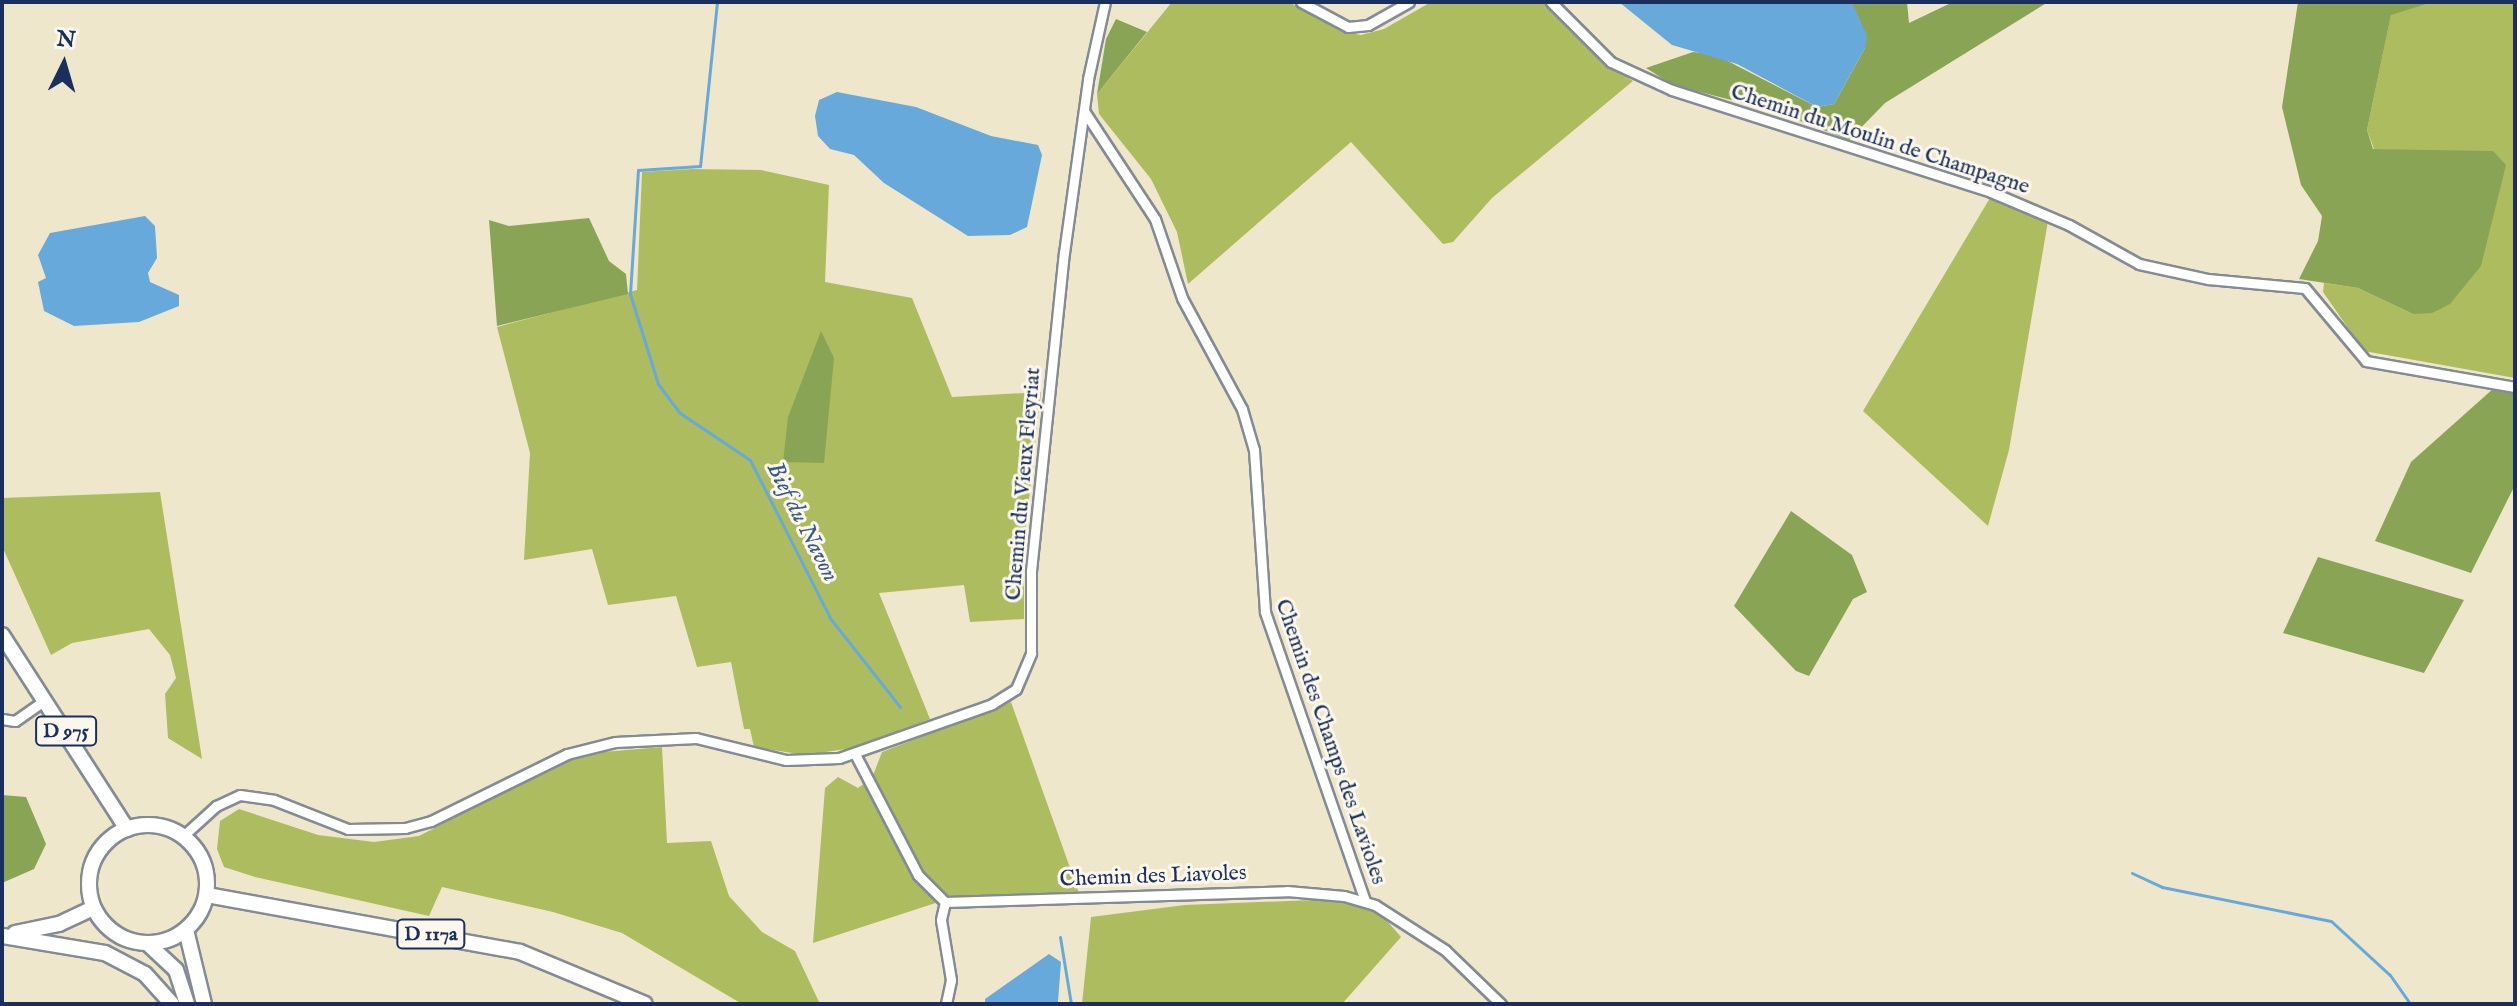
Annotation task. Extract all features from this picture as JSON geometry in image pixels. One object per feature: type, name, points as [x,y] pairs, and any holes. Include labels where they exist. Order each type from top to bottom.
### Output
[{"type":"main road","name":"D 975","points":[[2,635],[127,829]]},
{"type":"main road","points":[[148,944],[186,930],[207,895],[205,866],[183,836],[150,825],[127,829],[113,836],[94,861],[89,892],[94,908],[115,933],[148,944],[176,970],[187,1004]]},
{"type":"main road","name":"D 117a","points":[[207,895],[520,952],[645,1004]]},
{"type":"main road","points":[[3,936],[59,924],[94,908]]},
{"type":"main road","points":[[186,930],[204,1004]]},
{"type":"main road","points":[[3,936],[115,957],[145,974],[172,1004]]},
{"type":"street","name":"Chemin du Vieux Fleyriat","points":[[183,836],[216,806],[240,795],[274,800],[348,829],[405,828],[431,821],[567,754],[615,742],[696,738],[803,762],[855,754],[1005,698],[1029,666],[1035,525],[1084,111],[1105,2]]},
{"type":"street","points":[[1301,2],[1339,25],[1357,27],[1409,2]]},
{"type":"street","name":"Chemin du Moulin de Champagne","points":[[1551,2],[1611,62],[1672,90],[2004,197],[2139,264],[2208,279],[2305,288],[2366,361],[2515,387]]},
{"type":"street","name":"Chemin des Champs des Lavioles","points":[[1084,111],[1155,219],[1182,298],[1242,409],[1254,450],[1265,612],[1365,901]]},
{"type":"street","points":[[2,719],[15,721],[45,700]]},
{"type":"street","points":[[855,754],[918,875],[945,902],[941,920],[951,980],[946,1004]]},
{"type":"street","name":"Chemin des Liavoles","points":[[945,902],[1287,891],[1365,901],[1445,950],[1501,1004]]},
{"type":"green space","points":[[1172,2],[1289,2],[1344,32],[1361,35],[1384,29],[1431,2],[1543,2],[1597,57],[1633,81],[1492,198],[1453,242],[1443,244],[1351,142],[1188,284],[1177,232],[1151,179],[1099,114],[1097,94]]},
{"type":"green space","points":[[1852,2],[1907,2],[1909,23],[1953,2],[2048,2],[1885,103],[1849,140],[1774,111],[1673,85],[1646,68],[1693,52],[1716,55],[1817,107],[1834,104],[1865,48]]},
{"type":"green space","points":[[2298,2],[2433,2],[2391,15],[2367,130],[2373,149],[2493,151],[2506,165],[2481,266],[2450,304],[2432,313],[2413,314],[2358,288],[2299,279],[2318,241],[2322,216],[2301,185],[2282,107]]},
{"type":"green space","points":[[2433,2],[2515,2],[2515,378],[2364,351],[2323,292],[2324,283],[2358,288],[2413,314],[2428,152],[2374,149],[2367,130],[2391,14]]},
{"type":"green space","points":[[1116,19],[1147,32],[1097,94],[1106,39]]},
{"type":"green space","points":[[761,170],[829,185],[825,282],[912,298],[952,397],[1041,392],[1024,543],[1024,619],[970,622],[964,585],[879,593],[930,719],[853,748],[805,755],[754,747],[750,729],[744,729],[731,662],[697,667],[676,596],[608,605],[592,549],[524,560],[530,453],[497,327],[637,290],[642,172]]},
{"type":"green space","points":[[1990,198],[2048,221],[2009,450],[1988,526],[1863,411]]},
{"type":"green space","points":[[589,218],[609,261],[626,274],[628,294],[497,326],[489,220],[509,226]]},
{"type":"green space","points":[[821,331],[834,358],[824,463],[783,462],[788,417]]},
{"type":"green space","points":[[2494,388],[2515,393],[2515,485],[2471,573],[2375,541],[2411,462]]},
{"type":"green space","points":[[160,492],[202,759],[168,738],[165,694],[176,678],[170,655],[149,629],[72,643],[51,655],[2,546],[2,498]]},
{"type":"green space","points":[[1791,511],[1852,555],[1867,592],[1853,599],[1809,676],[1796,671],[1734,606]]},
{"type":"green space","points":[[2318,557],[2464,600],[2424,673],[2283,633]]},
{"type":"green space","points":[[1011,702],[1079,893],[957,896],[813,943],[825,788],[838,777],[858,788],[872,778],[882,752]]},
{"type":"green space","points":[[662,747],[667,843],[711,841],[729,896],[762,932],[795,951],[820,1004],[742,1004],[622,933],[553,912],[442,887],[429,916],[255,877],[224,867],[217,849],[220,821],[239,809],[318,835],[374,842],[419,836],[551,767],[591,753]]},
{"type":"green space","points":[[2,795],[26,797],[46,844],[34,869],[2,883]]},
{"type":"green space","points":[[1313,900],[1352,902],[1381,914],[1401,937],[1342,1004],[1082,1004],[1091,917],[1185,905]]},
{"type":"water","points":[[1619,2],[1852,2],[1867,36],[1865,48],[1834,104],[1817,107],[1737,64],[1672,45]]},
{"type":"water","points":[[837,92],[916,107],[991,136],[1038,145],[1042,155],[1027,227],[1010,235],[968,236],[884,183],[854,155],[830,149],[818,136],[815,116],[819,100]]},
{"type":"water","points":[[145,216],[155,226],[157,258],[148,273],[150,282],[179,295],[179,306],[139,322],[74,326],[44,311],[38,282],[46,278],[38,255],[50,233]]},
{"type":"water","points":[[1049,954],[1061,962],[1058,1002],[985,1004],[985,999]]},
{"type":"waterway","name":"Bief du Navon","points":[[717,2],[700,166],[638,170],[630,294],[658,384],[680,413],[750,460],[830,618],[900,707]]},
{"type":"waterway","points":[[2132,873],[2162,887],[2331,921],[2390,975],[2410,1004]]},
{"type":"waterway","name":"Bief du Navon","points":[[1060,937],[1071,1004]]}]
